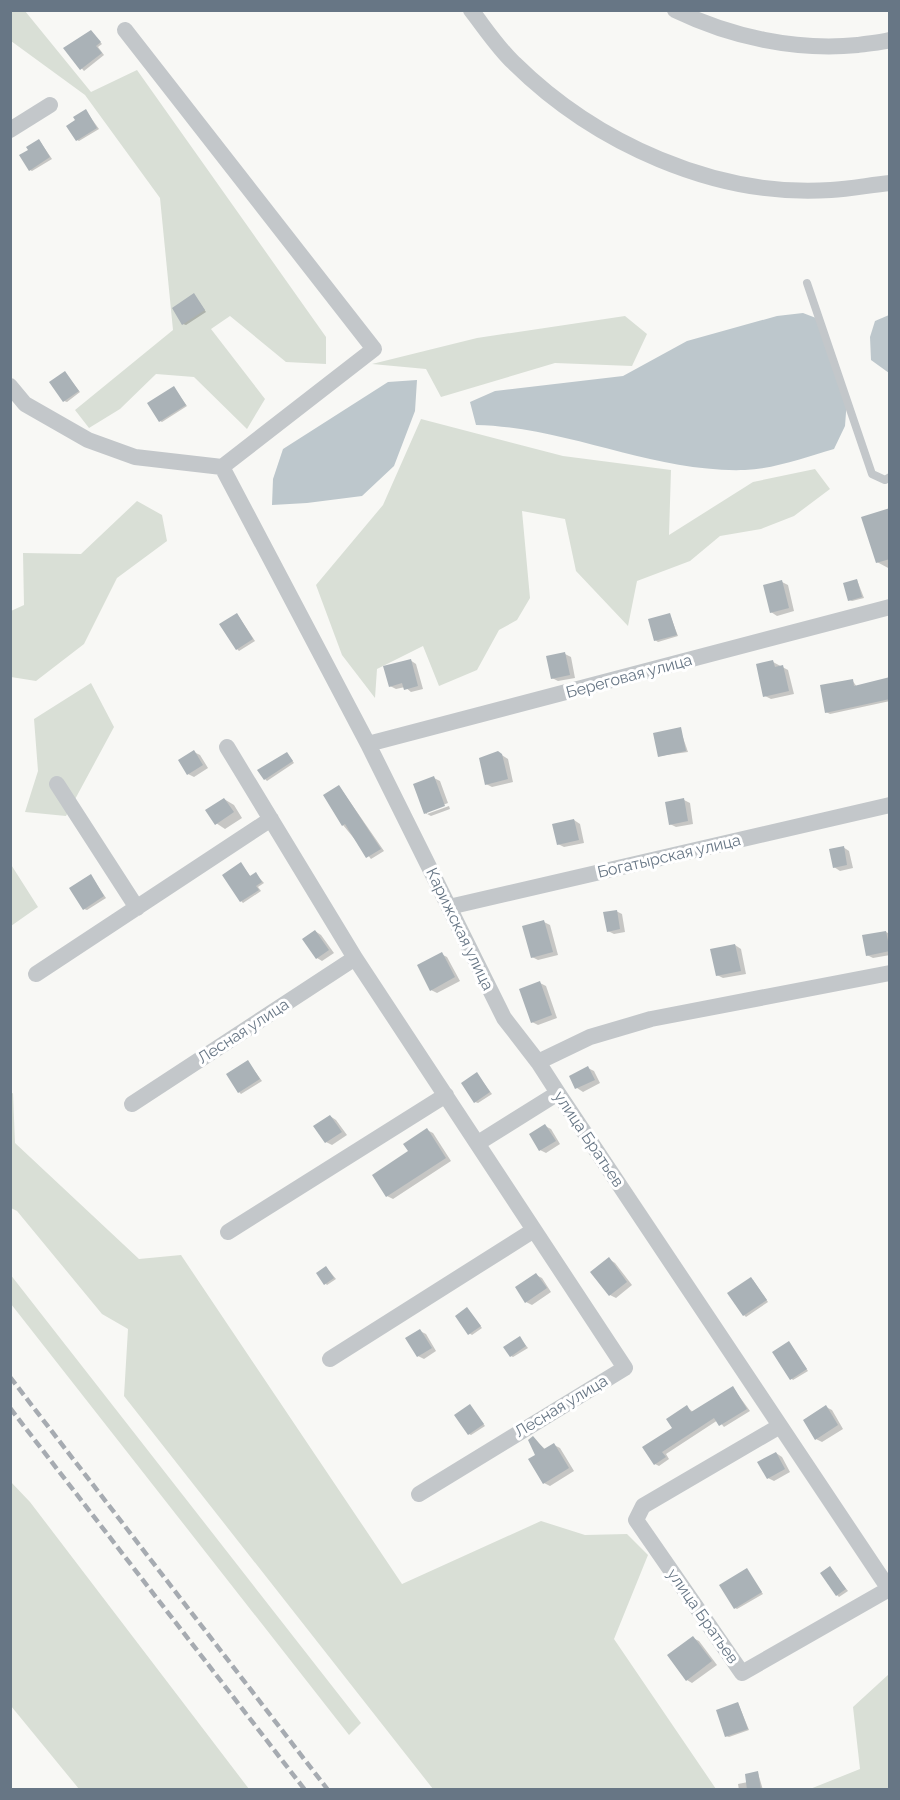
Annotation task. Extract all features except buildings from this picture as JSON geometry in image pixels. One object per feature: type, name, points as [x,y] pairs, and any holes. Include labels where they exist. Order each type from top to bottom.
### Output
[{"type":"street","points":[[471,10],[514,63],[568,108],[636,149],[688,170],[758,187],[829,190],[890,183]]},
{"type":"street","points":[[675,10],[710,27],[778,43],[833,47],[890,40]]},
{"type":"street","points":[[10,386],[25,404],[88,440],[135,457],[222,467],[374,349],[125,30]]},
{"type":"street","points":[[10,129],[50,105]]},
{"type":"street","name":"Карижская улица","points":[[222,467],[368,744],[504,1018],[538,1062]]},
{"type":"street","name":"Береговая улица","points":[[368,744],[890,607]]},
{"type":"street","name":"Лесная улица","points":[[227,747],[355,958],[625,1368],[419,1494]]},
{"type":"street","points":[[57,784],[137,908]]},
{"type":"street","name":"Богатырская улица","points":[[449,907],[890,805]]},
{"type":"street","points":[[36,974],[271,819]]},
{"type":"street","name":"Лесная улица","points":[[132,1104],[355,958]]},
{"type":"street","points":[[538,1062],[590,1037],[651,1019],[890,973]]},
{"type":"street","name":"улица Братьев","points":[[538,1062],[889,1589],[742,1673],[636,1520],[643,1506],[780,1426]]},
{"type":"street","points":[[478,1143],[558,1093]]},
{"type":"street","points":[[228,1232],[446,1095]]},
{"type":"street","points":[[330,1359],[534,1230]]},
{"type":"lane","points":[[807,283],[872,474],[885,480],[890,477]]},
{"type":"shaded area","points":[[11,11],[25,11],[91,92],[137,70],[326,337],[326,364],[286,362],[230,316],[211,329],[265,399],[247,429],[194,377],[156,374],[120,409],[89,428],[75,410],[173,330],[160,198],[85,95],[11,41]]},
{"type":"shaded area","points":[[803,313],[816,318],[847,399],[845,426],[834,449],[767,467],[745,470],[711,469],[644,458],[544,433],[476,425],[470,402],[495,391],[623,376],[687,341],[777,316]]},
{"type":"shaded area","points":[[889,315],[889,373],[871,360],[870,337],[875,321]]},
{"type":"shaded area","points":[[625,316],[647,334],[632,366],[555,363],[441,397],[426,369],[372,364],[477,338]]},
{"type":"shaded area","points":[[417,380],[415,411],[394,466],[362,496],[272,505],[273,479],[283,449],[388,382]]},
{"type":"shaded area","points":[[421,419],[563,456],[671,470],[669,535],[753,482],[815,469],[830,489],[794,516],[761,529],[720,536],[690,561],[637,581],[628,626],[576,571],[565,519],[522,511],[530,598],[517,620],[499,630],[477,670],[439,686],[423,646],[377,669],[375,698],[342,655],[316,585],[383,505]]},
{"type":"shaded area","points":[[137,501],[162,515],[167,541],[117,578],[84,644],[36,681],[11,677],[11,611],[24,605],[23,553],[81,554]]},
{"type":"shaded area","points":[[91,683],[114,727],[66,816],[25,812],[38,771],[34,719]]},
{"type":"shaded area","points":[[10,863],[38,907],[11,926],[10,926]]},
{"type":"shaded area","points":[[13,1093],[15,1143],[139,1259],[181,1255],[402,1584],[541,1521],[585,1535],[627,1534],[648,1555],[614,1639],[716,1789],[433,1789],[124,1396],[128,1329],[102,1314],[17,1211],[11,1208],[10,1094]]},
{"type":"shaded area","points":[[10,1274],[361,1723],[349,1735],[11,1304]]},
{"type":"shaded area","points":[[10,1481],[30,1502],[249,1789],[79,1789],[11,1706]]},
{"type":"shaded area","points":[[889,1674],[889,1789],[810,1789],[860,1769],[853,1707]]},
{"type":"railway","points":[[10,1377],[328,1790]]},
{"type":"railway","points":[[10,1408],[305,1790]]}]
